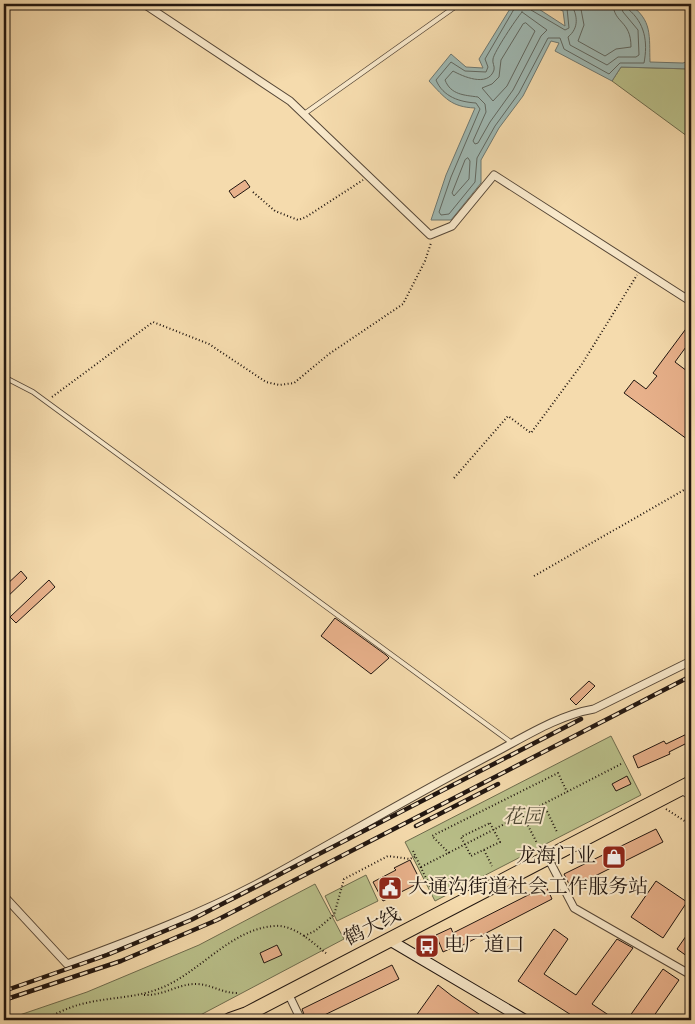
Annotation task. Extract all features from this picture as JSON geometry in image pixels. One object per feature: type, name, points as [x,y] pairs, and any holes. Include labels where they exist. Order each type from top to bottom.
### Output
[{"type":"highway","name":"鹤大线","points":[[230,1020],[246,1017],[288,993],[391,941],[654,802],[688,789]]},
{"type":"street","points":[[144,4],[290,101],[430,234],[452,226],[494,175],[687,299],[691,293]]},
{"type":"street","points":[[4,896],[67,964],[169,926],[270,877],[415,794],[512,744],[577,712],[594,709],[691,661]]},
{"type":"street","points":[[548,858],[574,908],[691,975]]},
{"type":"street","points":[[391,941],[525,1020]]},
{"type":"street","points":[[288,993],[301,1020]]},
{"type":"lane","points":[[304,114],[459,4]]},
{"type":"lane","points":[[4,378],[46,401],[512,744]]},
{"type":"path","points":[[253,192],[275,211],[298,220],[306,218],[369,176]]},
{"type":"path","points":[[46,401],[152,322],[209,344],[266,382],[279,385],[294,383],[329,354],[403,304],[425,260],[434,233]]},
{"type":"path","points":[[454,478],[508,416],[530,433],[582,364],[641,269]]},
{"type":"path","points":[[534,576],[691,486]]},
{"type":"path","points":[[421,867],[621,764]]},
{"type":"path","points":[[449,853],[432,836],[558,773],[567,792]]},
{"type":"path","points":[[654,802],[691,825]]},
{"type":"path","points":[[544,804],[557,832]]},
{"type":"path","points":[[522,815],[536,843]]},
{"type":"path","points":[[490,823],[500,842],[471,856],[465,844],[461,837],[490,823]]},
{"type":"path","points":[[484,850],[492,866]]},
{"type":"path","points":[[413,851],[434,896]]},
{"type":"path","points":[[304,936],[315,931],[334,915],[344,879],[388,856],[410,859],[416,856]]},
{"type":"path","points":[[44,1020],[63,1010],[86,1003],[142,995],[163,988],[237,939],[275,925],[290,928],[304,936],[327,954]]},
{"type":"path","points":[[142,995],[155,996],[186,985],[200,984],[224,993],[237,993]]},
{"type":"green space","points":[[621,67],[691,69],[691,139],[612,81]]},
{"type":"green space","name":"花园","points":[[611,736],[641,795],[435,901],[405,842]]},
{"type":"green space","points":[[366,875],[378,901],[337,921],[325,896]]},
{"type":"green space","points":[[315,884],[344,939],[191,1020],[5,1020],[87,992],[199,945]]},
{"type":"water","points":[[513,4],[531,4],[565,26],[563,11],[548,4],[629,4],[637,10],[646,23],[649,36],[650,62],[683,63],[691,60],[691,69],[621,67],[612,81],[555,51],[559,43],[551,41],[523,96],[499,128],[481,160],[481,183],[451,220],[431,220],[446,175],[475,108],[454,104],[429,81],[451,54],[466,67],[483,68],[479,59]]},
{"type":"building","points":[[245,180],[250,187],[234,198],[229,191]]},
{"type":"building","points":[[691,322],[691,340],[675,362],[691,374],[691,442],[624,393],[634,380],[646,389],[657,376],[653,373]]},
{"type":"building","points":[[21,571],[27,578],[4,600],[4,587]]},
{"type":"building","points":[[49,580],[55,587],[16,623],[10,617]]},
{"type":"building","points":[[335,618],[389,658],[371,674],[321,636]]},
{"type":"building","points":[[589,681],[595,686],[576,705],[570,699]]},
{"type":"building","points":[[691,732],[691,741],[669,752],[670,754],[638,768],[633,756],[664,741],[666,744]]},
{"type":"building","points":[[627,776],[631,784],[616,791],[612,784]]},
{"type":"building","points":[[656,829],[663,842],[571,888],[564,874]]},
{"type":"building","points":[[410,860],[421,882],[383,901],[373,882]]},
{"type":"building","points":[[656,881],[687,902],[663,938],[631,917]]},
{"type":"building","points":[[546,886],[552,899],[461,946],[460,944],[443,952],[436,935],[451,928],[453,933]]},
{"type":"building","points":[[554,929],[568,939],[544,974],[576,995],[617,939],[633,948],[592,1004],[616,1020],[579,1020],[518,981]]},
{"type":"building","points":[[691,929],[691,959],[677,949]]},
{"type":"building","points":[[277,945],[282,955],[264,963],[260,953]]},
{"type":"building","points":[[392,965],[399,979],[314,1020],[306,1020],[302,1009]]},
{"type":"building","points":[[663,969],[679,980],[651,1020],[627,1020]]},
{"type":"building","points":[[438,985],[488,1020],[443,1020],[437,1016],[434,1020],[413,1020]]},
{"type":"railway","points":[[4,1000],[121,961],[217,920],[691,676]]},
{"type":"railway","points":[[4,991],[107,955],[191,920],[581,719]]},
{"type":"railway","points":[[416,826],[498,784]]},
{"type":"place","name":"龙海门业","points":[[614,857]]},
{"type":"place","name":"大通沟街道社会工作服务站","points":[[390,888]]},
{"type":"place","name":"电厂道口","points":[[427,946]]}]
